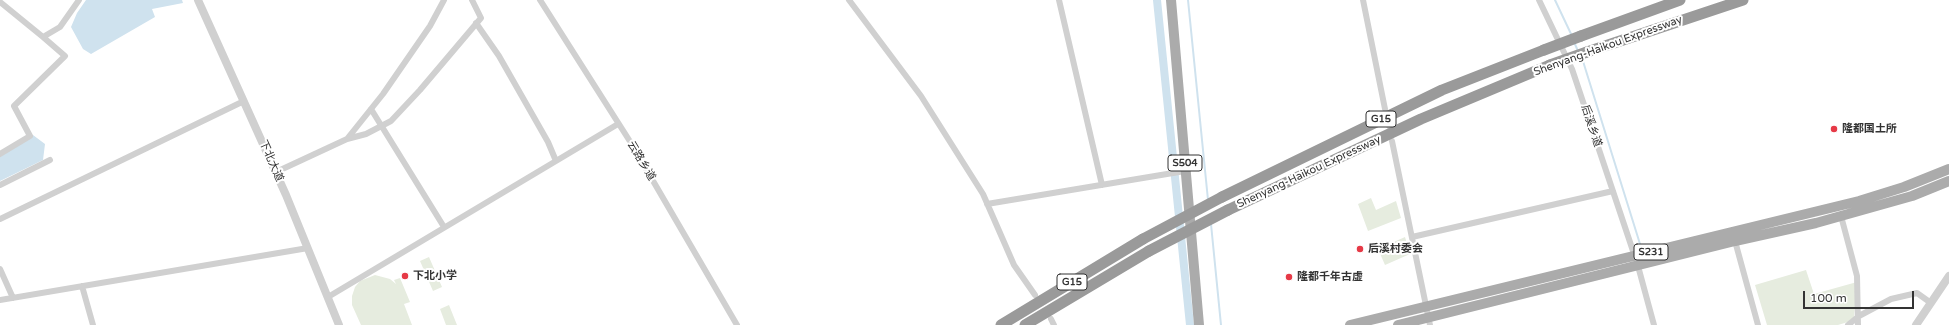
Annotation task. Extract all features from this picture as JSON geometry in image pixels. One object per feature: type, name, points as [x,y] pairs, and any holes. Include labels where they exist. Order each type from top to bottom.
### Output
[{"type":"highway","name":"Shenyang-Haikou Expressway","points":[[1001,325],[1143,239],[1222,197],[1442,90],[1581,36],[1680,0]]},
{"type":"highway","name":"Shenyang-Haikou Expressway","points":[[1025,325],[1149,251],[1228,210],[1421,119],[1550,65],[1744,0]]},
{"type":"main road","name":"S504","points":[[1170,0],[1199,325]]},
{"type":"main road","name":"S231","points":[[1398,325],[1429,321],[1636,261],[1859,200],[1904,187],[1949,169]]},
{"type":"main road","name":"S231","points":[[1350,325],[1841,216],[1912,196],[1949,181]]},
{"type":"street","points":[[43,37],[60,27],[78,0]]},
{"type":"street","name":"下北大道","points":[[198,0],[276,172],[340,325]]},
{"type":"street","points":[[347,139],[371,109],[430,26],[444,0]]},
{"type":"street","points":[[276,172],[347,139],[366,134],[391,121],[420,90],[481,18],[472,0]]},
{"type":"street","name":"云路乡道","points":[[540,0],[618,124],[737,325]]},
{"type":"street","points":[[849,0],[921,96],[983,194],[1014,265],[1035,295]]},
{"type":"street","points":[[1059,0],[1102,185]]},
{"type":"street","points":[[1363,0],[1385,109]]},
{"type":"street","name":"后溪乡道","points":[[1540,0],[1572,69],[1636,261],[1654,325]]},
{"type":"street","points":[[0,2],[65,56],[14,106],[30,136],[0,154]]},
{"type":"street","points":[[476,23],[500,56],[548,142],[556,161]]},
{"type":"street","points":[[0,219],[244,101]]},
{"type":"street","points":[[371,109],[444,227]]},
{"type":"street","points":[[328,297],[618,124]]},
{"type":"street","points":[[1392,141],[1429,321]]},
{"type":"street","points":[[0,185],[50,160]]},
{"type":"street","points":[[987,204],[1185,171]]},
{"type":"street","points":[[1412,237],[1613,191]]},
{"type":"street","points":[[1841,216],[1857,276],[1858,325]]},
{"type":"street","points":[[1735,240],[1758,325]]},
{"type":"street","points":[[0,300],[308,248]]},
{"type":"street","points":[[0,269],[13,298]]},
{"type":"street","points":[[1916,325],[1949,276]]},
{"type":"street","points":[[82,286],[93,325]]},
{"type":"street","points":[[1848,325],[1859,316],[1891,299],[1917,293],[1931,303]]},
{"type":"street","points":[[1050,319],[1054,325]]},
{"type":"shaded area","points":[[1371,198],[1376,210],[1396,201],[1401,218],[1368,231],[1358,204]]},
{"type":"shaded area","points":[[1405,237],[1410,254],[1385,265],[1378,249]]},
{"type":"shaded area","points":[[429,257],[442,287],[433,291],[420,261]]},
{"type":"shaded area","points":[[1806,270],[1814,294],[1857,282],[1854,317],[1851,321],[1838,325],[1767,325],[1755,285]]},
{"type":"shaded area","points":[[375,275],[390,279],[396,284],[394,280],[400,278],[410,302],[404,304],[412,325],[361,325],[352,305],[352,296],[355,287],[360,281]]},
{"type":"shaded area","points":[[449,305],[457,325],[446,325],[440,309]]},
{"type":"water","points":[[86,0],[182,0],[183,3],[152,9],[155,17],[91,54],[83,49],[71,27],[77,13]]},
{"type":"water","points":[[33,135],[45,144],[43,160],[0,181],[0,157]]},
{"type":"waterway","points":[[1157,0],[1190,325]]},
{"type":"waterway","points":[[1188,0],[1208,200]]},
{"type":"waterway","points":[[1555,0],[1572,36]]},
{"type":"waterway","points":[[1574,42],[1578,51]]},
{"type":"waterway","points":[[1582,58],[1640,244]]},
{"type":"waterway","points":[[1211,224],[1221,325]]},
{"type":"place","name":"隆都国土所","points":[[1834,129]]},
{"type":"place","name":"后溪村委会","points":[[1360,249]]},
{"type":"place","name":"下北小学","points":[[405,276]]},
{"type":"place","name":"隆都千年古虚","points":[[1289,277]]}]
